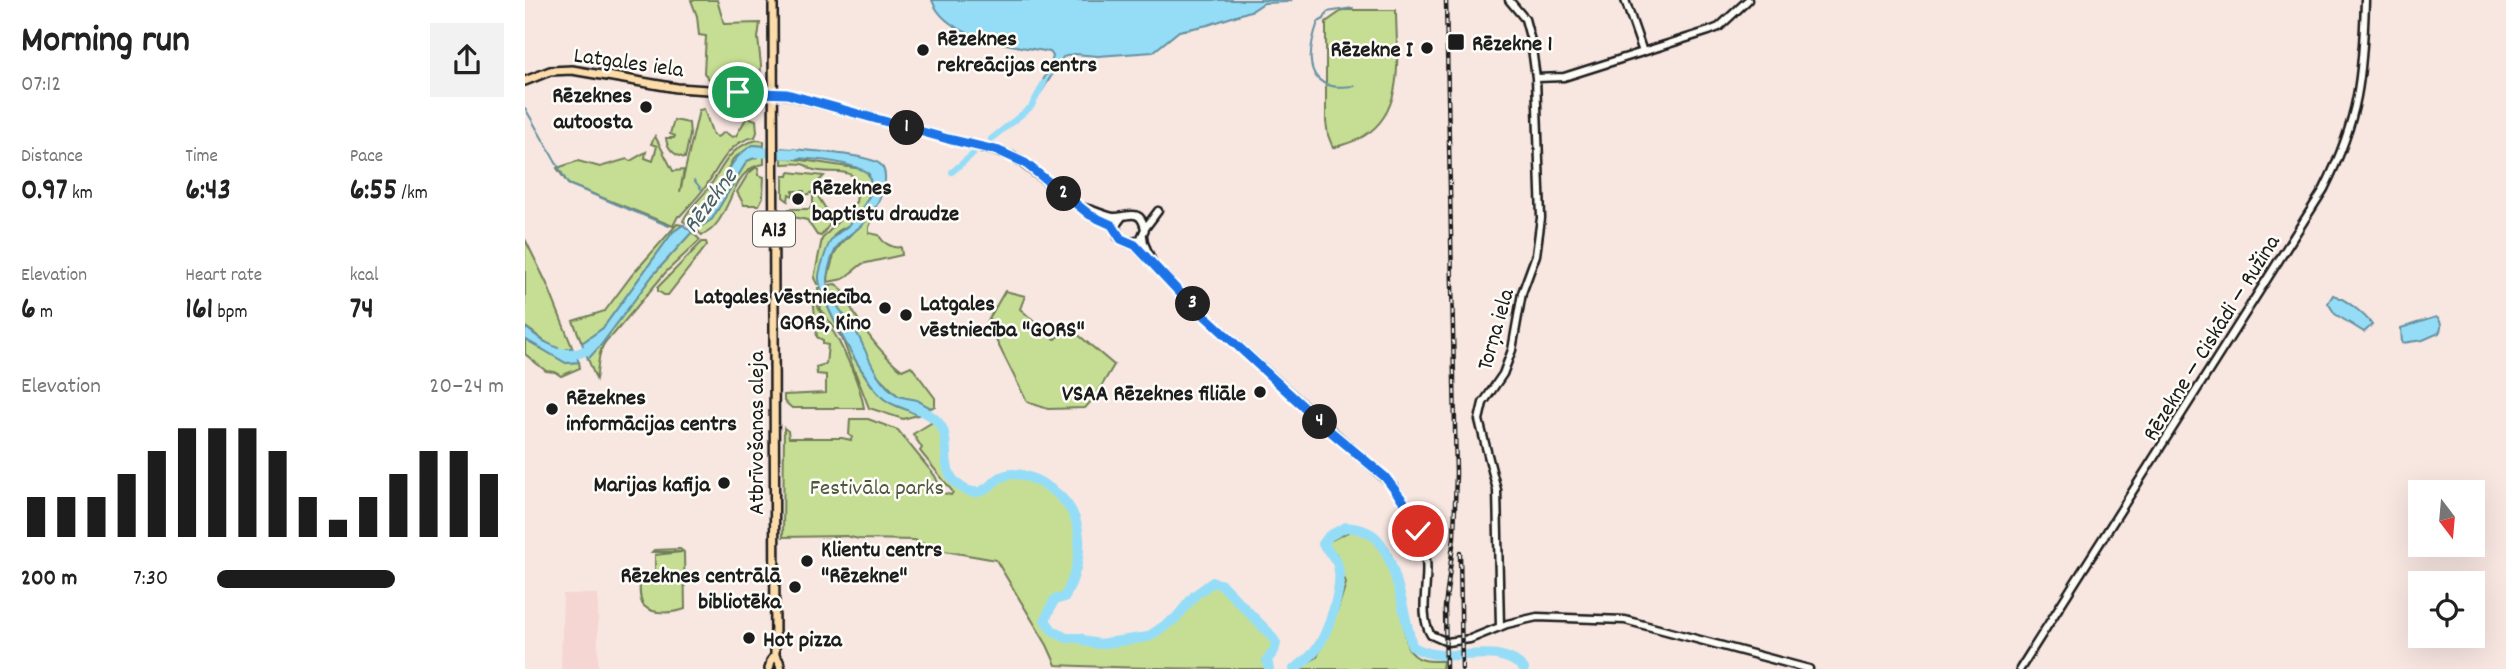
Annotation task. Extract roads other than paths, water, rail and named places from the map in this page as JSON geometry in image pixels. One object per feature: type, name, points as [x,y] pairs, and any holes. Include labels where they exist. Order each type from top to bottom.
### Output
[{"type":"main road","name":"Atbrīvošanas aleja","points":[[773,0],[775,656],[781,669]]},
{"type":"main road","name":"Torņa iela","points":[[1500,627],[1497,489],[1479,420],[1483,403],[1503,374],[1512,350],[1522,293],[1540,236],[1541,184],[1536,78],[1528,27],[1519,10],[1509,0]]},
{"type":"main road","points":[[1625,0],[1643,52]]},
{"type":"main road","points":[[1536,78],[1564,77],[1709,31],[1719,27],[1748,0]]},
{"type":"main road","name":"Rēzekne — Ciskādi — Ružina","points":[[2019,669],[2324,189],[2339,161],[2356,110],[2363,63],[2365,0]]},
{"type":"main road","name":"Latgales iela","points":[[525,81],[550,71],[572,70],[677,88],[772,94]]},
{"type":"main road","points":[[772,94],[787,94],[1013,156],[1090,215],[1108,222],[1121,239],[1132,243],[1180,293],[1393,486],[1410,513],[1424,549],[1426,621],[1431,635],[1447,642],[1470,639],[1537,617],[1625,620],[1809,669]]},
{"type":"main road","points":[[1082,207],[1122,217],[1158,211],[1149,220],[1143,236],[1153,265]]},
{"type":"main road","points":[[1139,216],[1145,229]]},
{"type":"main road","points":[[1116,230],[1122,217]]},
{"type":"main road","points":[[1132,243],[1143,236]]},
{"type":"main road","name":"Atbrīvošanas aleja","points":[[769,669],[775,656]]},
{"type":"water","points":[[932,0],[1292,0],[1264,3],[1253,10],[1208,25],[1179,31],[1153,52],[1098,56],[1074,54],[1063,57],[1042,91],[1039,90],[1053,56],[1050,52],[1001,43],[966,32],[951,24]]},
{"type":"water","points":[[753,145],[764,146],[764,154],[747,161],[712,219],[696,230],[686,223],[708,199],[737,158]]},
{"type":"water","points":[[782,148],[850,155],[881,165],[885,178],[881,195],[868,218],[837,247],[829,266],[828,286],[833,300],[857,333],[883,382],[899,396],[917,400],[931,408],[918,415],[888,402],[876,391],[844,340],[821,287],[819,273],[830,242],[854,219],[872,191],[869,174],[839,163],[782,157]]},
{"type":"water","points":[[683,225],[692,232],[653,275],[588,359],[582,343],[603,328],[673,232]]},
{"type":"water","points":[[2333,295],[2354,307],[2372,325],[2364,332],[2335,314],[2328,303]]},
{"type":"water","points":[[2436,317],[2441,324],[2439,333],[2423,340],[2402,343],[2401,328]]},
{"type":"water","points":[[525,327],[543,341],[564,351],[572,347],[579,362],[566,363],[525,339]]},
{"type":"waterway","points":[[1353,8],[1327,12],[1324,19],[1318,22],[1311,59],[1312,68],[1322,82],[1334,87],[1355,86]]},
{"type":"waterway","points":[[991,139],[1031,107],[1044,83]]},
{"type":"waterway","points":[[525,108],[568,184],[669,226]]},
{"type":"waterway","name":"Rēzekne","points":[[752,152],[795,154]]},
{"type":"waterway","points":[[952,172],[974,153]]},
{"type":"waterway","points":[[694,180],[702,190]]},
{"type":"waterway","name":"Rēzekne","points":[[561,353],[579,353],[593,344]]},
{"type":"waterway","name":"Rēzekne","points":[[912,406],[940,424],[944,435],[947,466],[954,481],[961,487],[977,492],[1005,475],[1022,475],[1048,487],[1071,510],[1079,537],[1079,552],[1065,597],[1054,600],[1045,620],[1052,630],[1066,638],[1080,638],[1099,644],[1148,637],[1176,618],[1195,595],[1213,582],[1222,585],[1276,643],[1267,660],[1269,669]]},
{"type":"waterway","name":"Rēzekne","points":[[1294,669],[1315,651],[1330,622],[1337,597],[1339,575],[1335,559],[1323,544],[1329,536],[1346,527],[1369,533],[1383,547],[1394,573],[1412,646],[1441,655],[1500,656],[1513,660],[1524,669]]},
{"type":"railway","points":[[1446,0],[1456,473],[1454,537],[1445,607],[1446,669]]},
{"type":"railway","points":[[1460,553],[1462,669]]},
{"type":"place","name":"Rēzekne 1","points":[[1456,42]]},
{"type":"place","name":"Rēzekne I","points":[[1427,48]]},
{"type":"place","name":"Rēzeknes rekreācijas centrs","points":[[923,50]]},
{"type":"place","name":"Rēzeknes autoosta","points":[[646,107]]},
{"type":"place","name":"Rēzeknes baptistu draudze","points":[[798,199]]},
{"type":"place","name":"Latgales vēstniecība GORS, Kino","points":[[885,308]]},
{"type":"place","name":"Latgales vēstniecība \"GORS\"","points":[[906,315]]},
{"type":"place","name":"VSAA Rēzeknes filiāle","points":[[1260,392]]},
{"type":"place","name":"Rēzeknes informācijas centrs","points":[[552,409]]},
{"type":"place","name":"Marijas kafija","points":[[724,483]]},
{"type":"place","name":"Klientu centrs \"Rēzekne\"","points":[[807,561]]},
{"type":"place","name":"Rēzeknes centrālā bibliotēka","points":[[795,587]]},
{"type":"place","name":"Hot pizza","points":[[749,638]]},
{"type":"park label","name":"Festivāla parks","points":[[877,486]]}]
